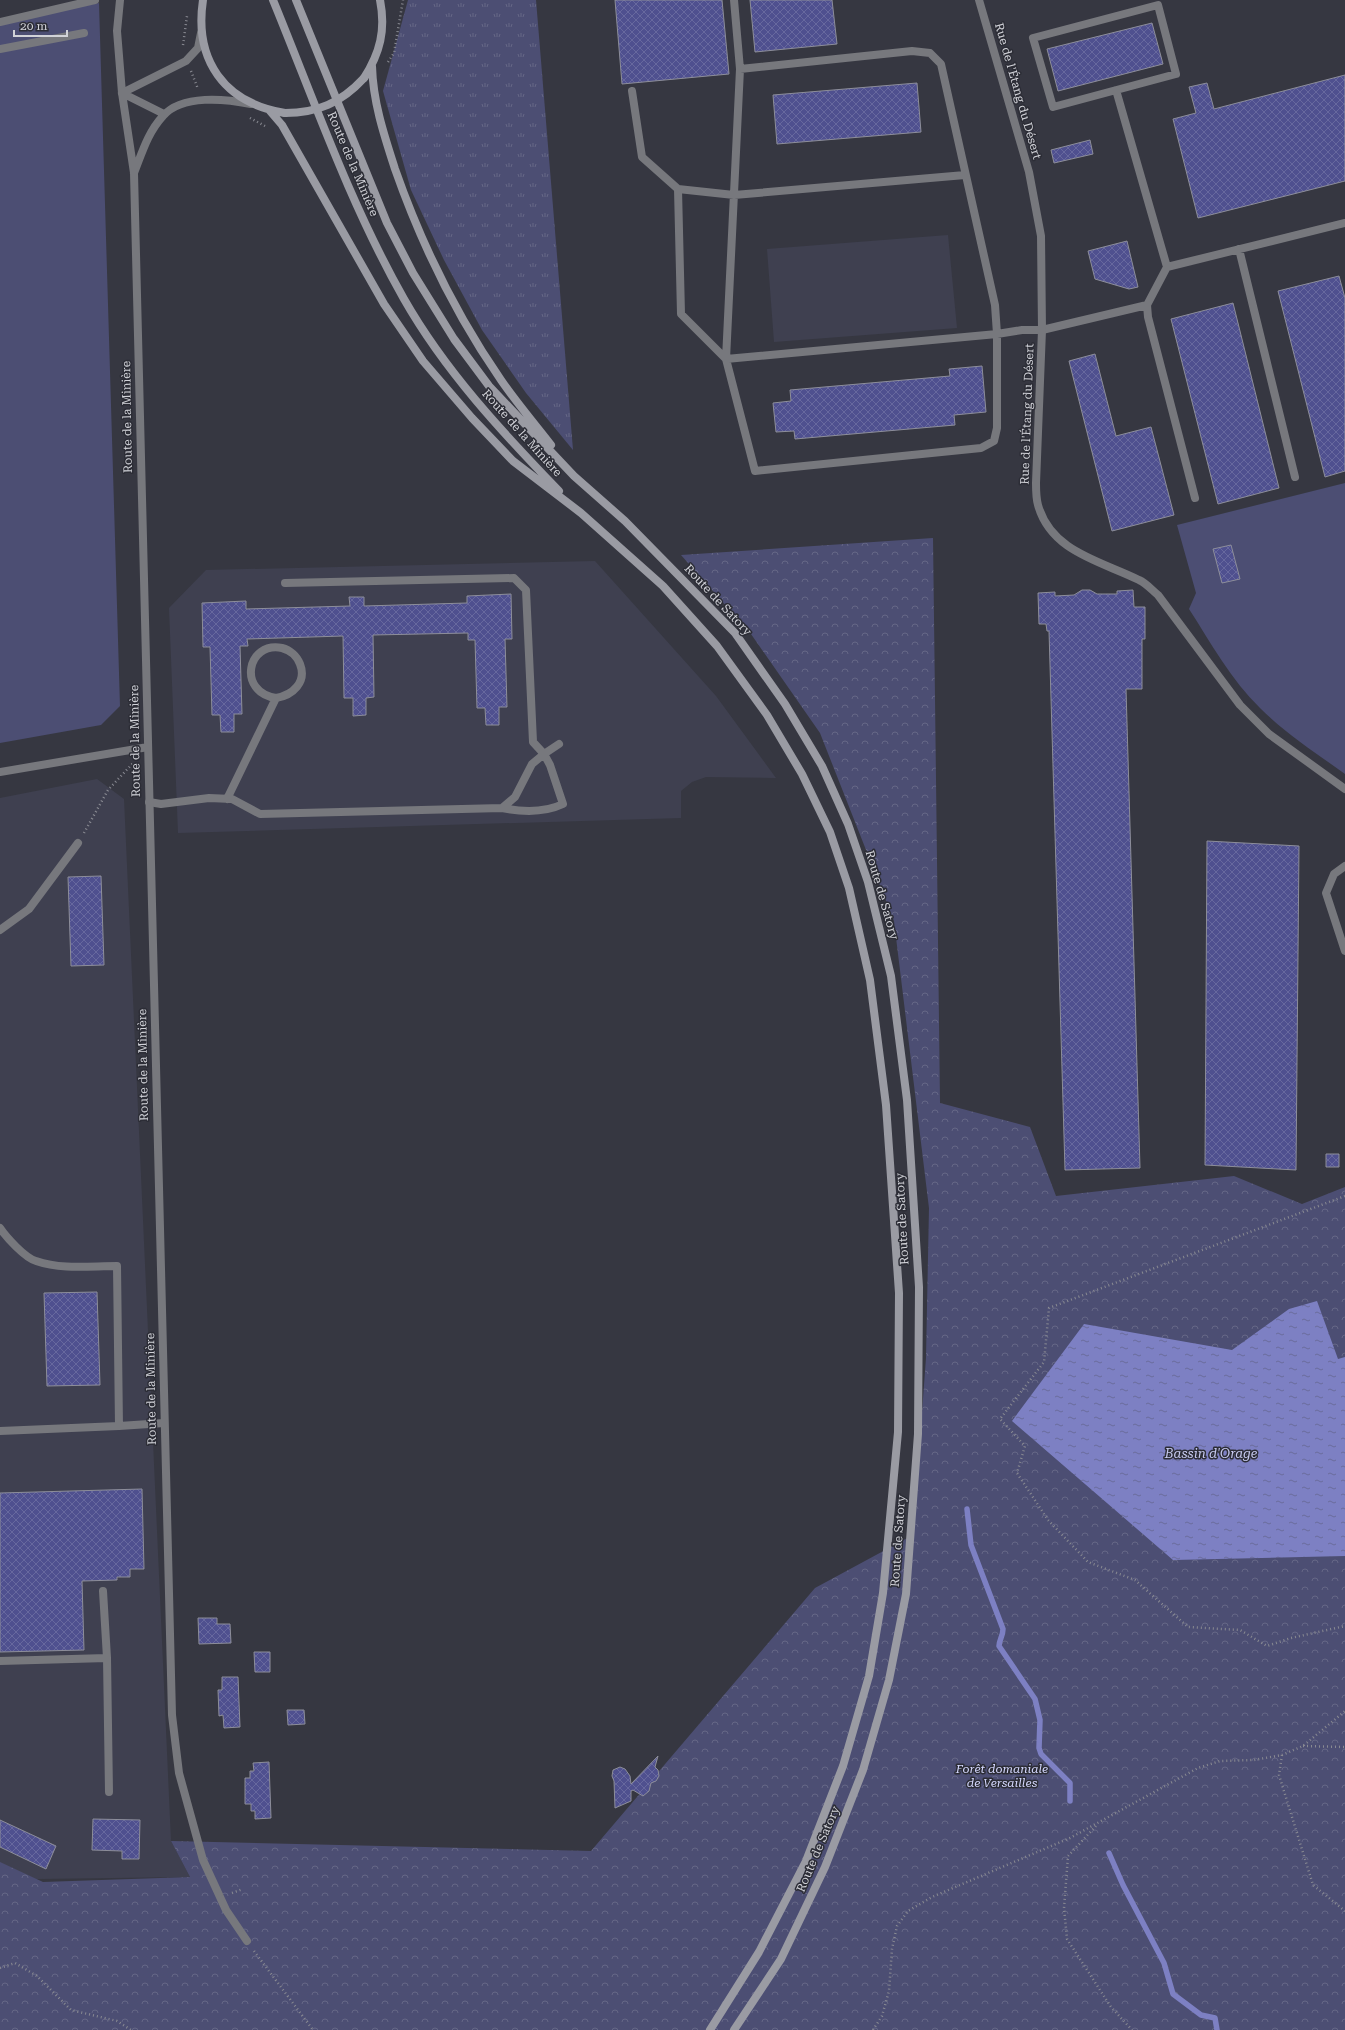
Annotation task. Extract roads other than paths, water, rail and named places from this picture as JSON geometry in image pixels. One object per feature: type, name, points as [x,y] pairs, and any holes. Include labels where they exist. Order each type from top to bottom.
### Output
[{"type":"main road","points":[[203,0],[201,33],[209,62],[217,75],[226,86],[251,104],[270,111],[284,113],[314,111],[328,106],[348,94],[364,78],[372,66],[379,50],[383,17],[381,0]]},
{"type":"main road","name":"Route de la Minière","points":[[273,0],[362,217],[404,300],[451,371],[523,454],[581,513]]},
{"type":"main road","name":"Route de la Minière","points":[[296,0],[387,223],[413,273],[454,339],[489,386],[574,476]]},
{"type":"main road","points":[[372,66],[372,89],[391,155],[407,202],[441,278],[478,345],[502,381],[574,476]]},
{"type":"main road","points":[[270,111],[282,124],[384,304],[423,361],[472,418],[513,461],[581,513]]},
{"type":"main road","name":"Route de Satory","points":[[574,476],[625,521],[735,633],[785,704],[822,766],[848,824],[868,882],[891,976],[907,1100],[919,1287],[918,1434],[906,1594],[889,1680],[867,1755],[827,1860],[781,1959],[734,2030]]},
{"type":"main road","name":"Route de Satory","points":[[581,513],[663,586],[717,646],[767,715],[802,774],[830,832],[849,888],[870,980],[886,1105],[899,1293],[898,1432],[883,1593],[869,1676],[843,1766],[806,1861],[759,1952],[710,2030]]},
{"type":"street","points":[[0,22],[96,0]]},
{"type":"street","points":[[120,0],[117,31],[122,93],[134,173]]},
{"type":"street","points":[[734,0],[740,69],[726,359],[755,471],[981,448],[994,441],[997,428],[997,334],[994,305],[941,64],[930,53],[912,51],[740,69]]},
{"type":"street","name":"Rue de l'Étang du Désert","points":[[979,0],[1029,172],[1041,236],[1042,330],[1036,483],[1038,505],[1047,525],[1063,543],[1079,554],[1140,580],[1158,594],[1240,705],[1269,734],[1345,789]]},
{"type":"street","points":[[1158,5],[1176,74],[1116,90],[1052,107],[1033,38],[1158,5]]},
{"type":"street","points":[[0,49],[84,33]]},
{"type":"street","points":[[122,93],[186,61],[198,48],[201,33]]},
{"type":"street","points":[[1116,90],[1167,266],[1147,305],[1148,317],[1195,498]]},
{"type":"street","points":[[632,91],[642,157],[678,189],[734,195],[965,175]]},
{"type":"street","points":[[122,93],[164,114]]},
{"type":"street","points":[[134,173],[146,140],[164,114],[181,104],[203,100],[227,99],[251,104]]},
{"type":"street","name":"Route de la Minière","points":[[134,173],[172,1715],[179,1772],[203,1860],[226,1910],[247,1941]]},
{"type":"street","points":[[678,189],[681,314],[726,359]]},
{"type":"street","points":[[1167,266],[1345,223]]},
{"type":"street","points":[[1240,248],[1295,476]]},
{"type":"street","points":[[726,359],[997,334],[1022,330],[1042,330],[1147,305]]},
{"type":"street","points":[[149,802],[161,804],[194,799],[232,799],[260,814],[502,808],[522,812],[554,808],[563,804],[550,765],[544,754],[533,742],[526,590],[514,578],[285,583]]},
{"type":"street","points":[[277,647],[292,653],[297,659],[302,673],[297,688],[284,697],[276,698],[261,693],[255,687],[251,671],[252,664],[262,651],[277,647]]},
{"type":"street","points":[[226,799],[276,698]]},
{"type":"street","points":[[502,808],[515,797],[532,764],[559,744]]},
{"type":"street","points":[[0,772],[148,747]]},
{"type":"street","points":[[0,930],[29,909],[78,842]]},
{"type":"street","points":[[1345,866],[1334,874],[1326,894],[1345,951]]},
{"type":"street","points":[[0,1228],[6,1237],[34,1261],[65,1267],[117,1266],[119,1426]]},
{"type":"street","points":[[0,1431],[164,1423]]},
{"type":"street","points":[[103,1591],[107,1658],[109,1792]]},
{"type":"street","points":[[0,1661],[107,1658]]},
{"type":"water","name":"Bassin d'Orage","points":[[1317,1301],[1338,1359],[1345,1357],[1345,1556],[1173,1560],[1012,1421],[1084,1324],[1232,1350],[1289,1309]]},
{"type":"waterway","points":[[967,1509],[971,1545],[1003,1629],[999,1646],[1035,1699],[1040,1720],[1039,1748],[1041,1754],[1070,1783],[1070,1801]]},
{"type":"waterway","points":[[1109,1853],[1123,1885],[1164,1963],[1173,1994],[1201,2015],[1215,2018],[1217,2030]]},
{"type":"park label","name":"Forêt domaniale de Versailles","points":[[1002,1776]]}]
